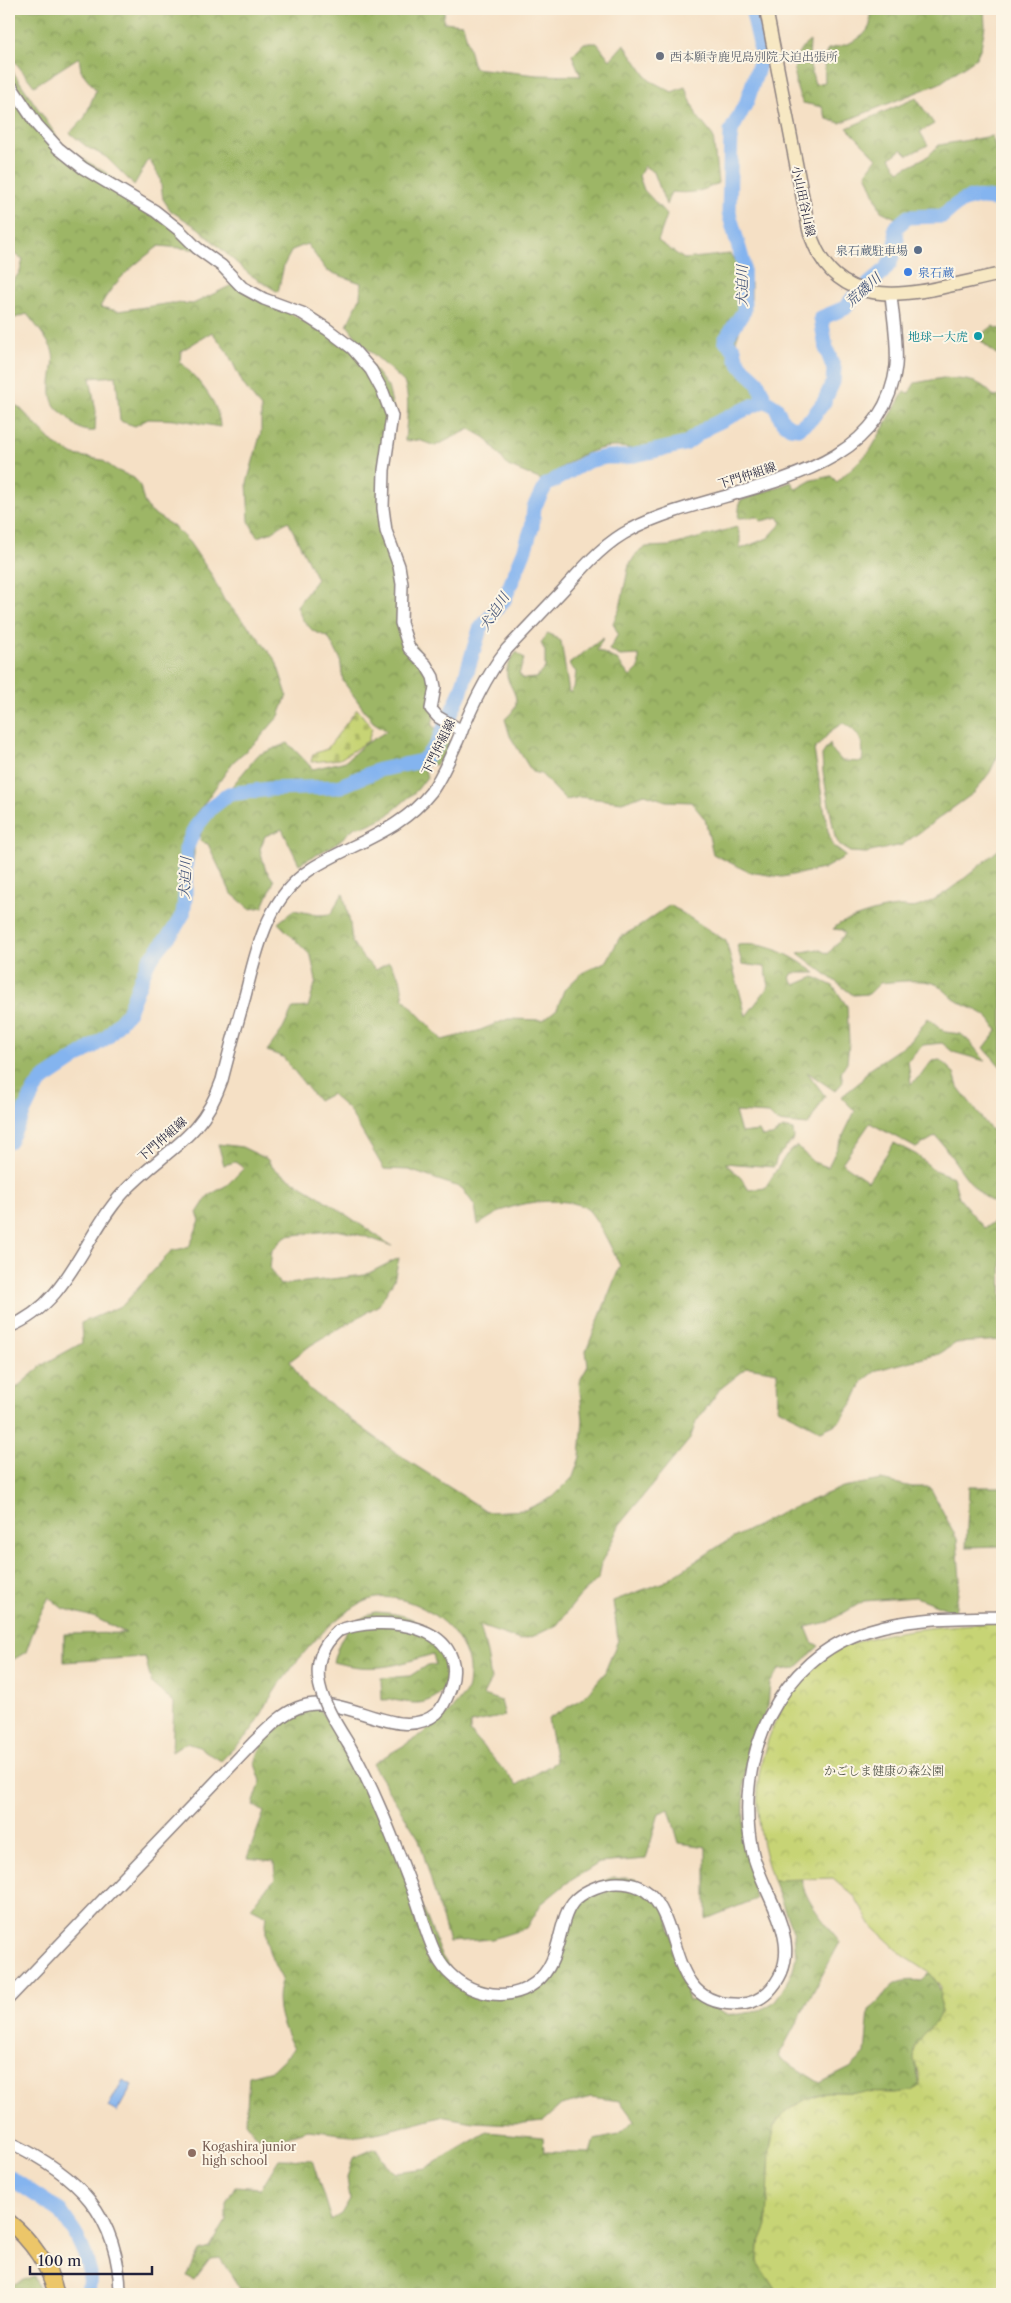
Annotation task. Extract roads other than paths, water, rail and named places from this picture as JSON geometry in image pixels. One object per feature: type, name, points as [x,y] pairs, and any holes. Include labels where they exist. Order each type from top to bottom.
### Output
[{"type":"highway","points":[[9,2222],[27,2238],[41,2258],[51,2278],[56,2294]]},
{"type":"main road","name":"小山田谷山線","points":[[766,9],[812,238],[820,257],[832,274],[853,287],[872,293],[891,295],[1002,274]]},
{"type":"street","points":[[9,83],[37,125],[58,148],[83,168],[155,211],[179,230],[197,248],[222,266],[242,287],[264,299],[302,313],[326,329],[352,348],[371,370],[383,392],[392,416],[384,470],[383,508],[386,532],[399,566],[402,584],[402,630],[409,648],[426,665],[433,677],[435,687],[431,709],[438,717],[462,731]]},
{"type":"street","name":"下門仲組線","points":[[9,1327],[30,1316],[58,1291],[122,1194],[142,1174],[181,1144],[206,1115],[222,1080],[258,945],[268,919],[285,892],[310,870],[385,832],[411,814],[436,784],[484,682],[507,649],[593,558],[609,544],[632,528],[660,517],[824,462],[859,439],[882,408],[891,389],[897,350],[891,295]]},
{"type":"street","points":[[9,1998],[275,1722],[296,1708],[326,1704],[343,1706],[399,1724],[418,1722],[438,1712],[449,1692],[453,1675],[452,1660],[445,1646],[432,1636],[394,1623],[372,1623],[338,1632],[332,1637],[321,1656],[317,1674],[326,1704],[366,1780],[395,1847],[440,1961],[458,1982],[467,1987],[492,1994],[519,1991],[527,1988],[544,1975],[560,1941],[568,1911],[577,1899],[603,1885],[622,1883],[640,1886],[655,1900],[666,1916],[682,1971],[693,1985],[717,2002],[743,2004],[753,2002],[767,1993],[778,1978],[784,1960],[783,1930],[752,1850],[748,1815],[748,1794],[755,1752],[765,1724],[779,1698],[792,1680],[814,1658],[854,1635],[871,1629],[907,1622],[1002,1617]]},
{"type":"street","points":[[9,2142],[56,2169],[88,2198],[107,2227],[115,2248],[120,2270],[120,2294]]},
{"type":"water","points":[[123,2080],[132,2085],[117,2112],[108,2107]]},
{"type":"waterway","name":"犬迫川","points":[[752,9],[760,44],[760,62],[747,101],[731,131],[729,213],[743,262],[744,311],[725,340],[734,349],[736,358],[743,368],[757,381],[765,400]]},
{"type":"waterway","name":"荒磯川","points":[[765,400],[776,407],[782,421],[790,427],[798,428],[811,419],[824,402],[833,382],[834,369],[826,348],[821,318],[845,308],[853,298],[883,272],[890,263],[897,240],[895,228],[908,217],[943,216],[958,204],[970,198],[1002,200]]},
{"type":"waterway","name":"犬迫川","points":[[9,1142],[35,1089],[44,1079],[107,1037],[128,1012],[148,962],[173,931],[183,914],[186,849],[195,828],[211,808],[229,794],[270,789],[338,787],[379,770],[422,761],[436,746],[461,691],[480,629],[504,600],[524,552],[532,527],[534,507],[546,485],[588,461],[606,457],[626,457],[685,444],[708,427],[765,400]]},
{"type":"waterway","points":[[9,2177],[60,2211],[75,2233],[85,2255],[90,2274],[88,2294]]},
{"type":"place","name":"西本願寺鹿児島別院犬迫出張所","points":[[660,56]]},
{"type":"place","name":"泉石蔵駐車場","points":[[918,250]]},
{"type":"place","name":"泉石蔵","points":[[908,272]]},
{"type":"place","name":"地球一大虎","points":[[978,336]]},
{"type":"place","name":"Kogashira junior high school","points":[[192,2153]]},
{"type":"park label","name":"かごしま健康の森公園","points":[[884,1770]]}]
